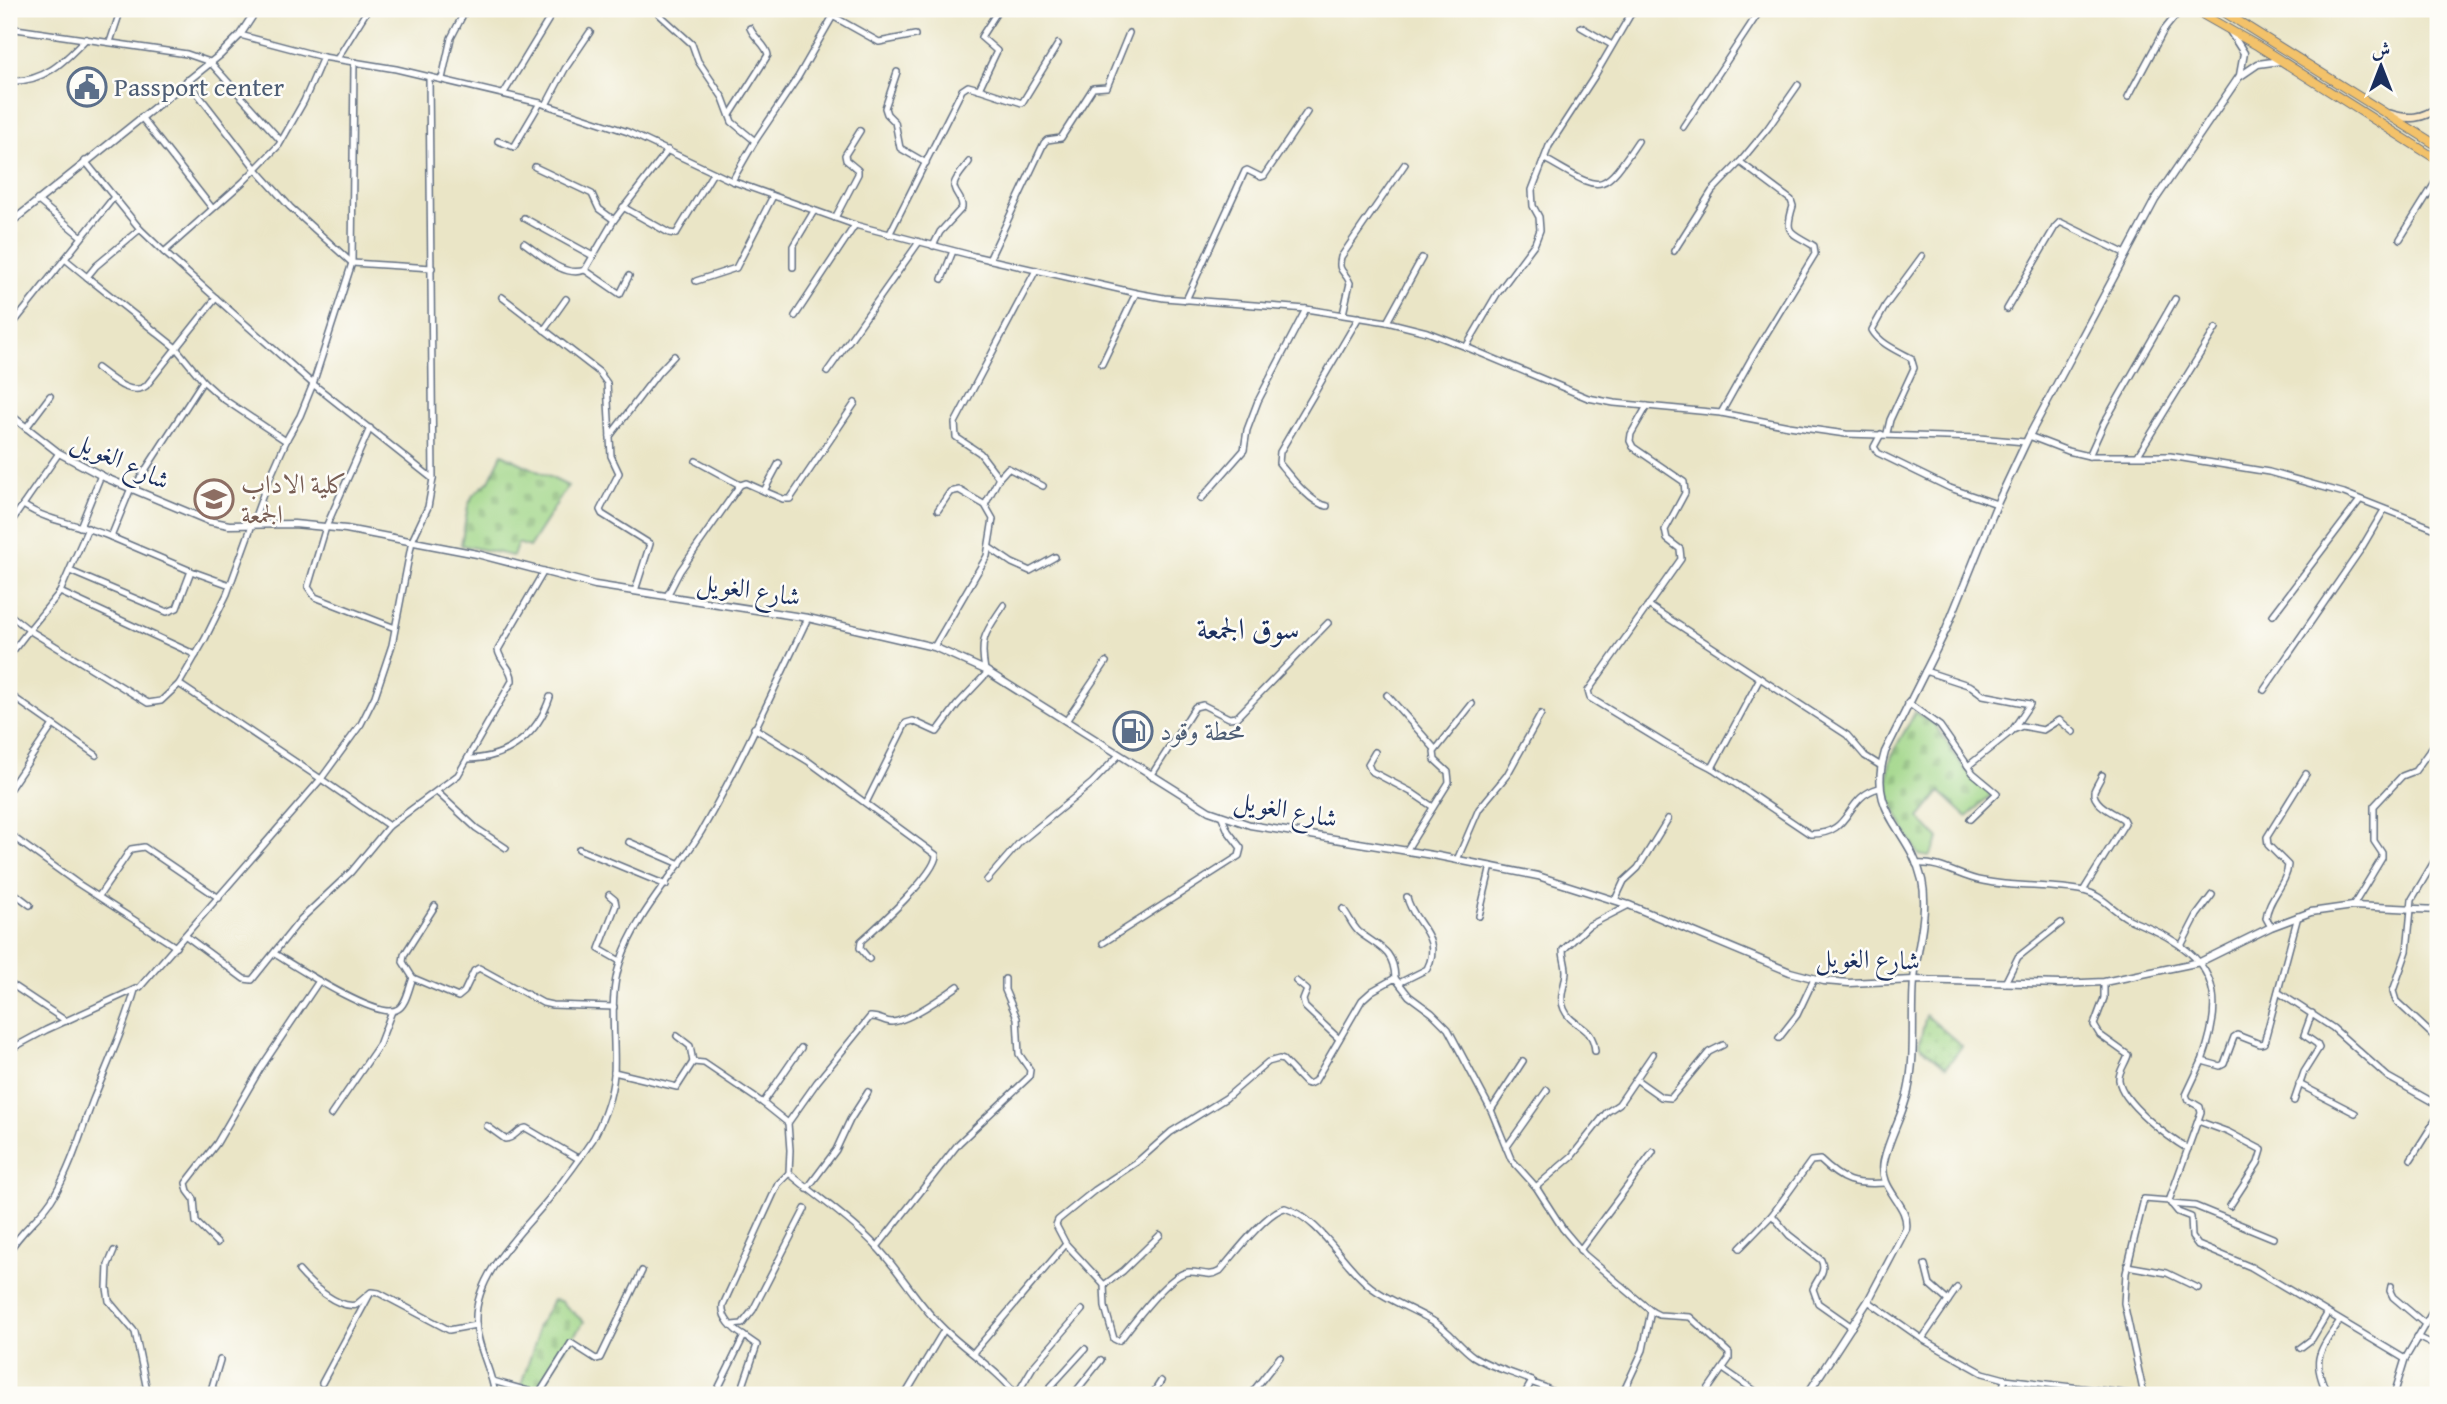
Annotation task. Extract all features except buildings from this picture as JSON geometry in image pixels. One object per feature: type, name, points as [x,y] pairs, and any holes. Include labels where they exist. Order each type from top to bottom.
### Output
[{"type":"highway","points":[[2193,9],[2282,61],[2438,160]]},
{"type":"highway","points":[[2219,9],[2230,11],[2438,146]]},
{"type":"main road","points":[[2388,114],[2403,118],[2419,117],[2438,108],[2438,129]]},
{"type":"street","points":[[110,42],[121,9]]},
{"type":"street","points":[[11,218],[210,62],[240,35],[257,9]]},
{"type":"street","points":[[337,59],[368,9]]},
{"type":"street","points":[[442,79],[451,38],[466,9]]},
{"type":"street","points":[[504,93],[555,9]]},
{"type":"street","points":[[657,9],[659,14],[692,44],[698,61],[722,95],[732,122],[755,141]]},
{"type":"street","points":[[820,9],[879,42],[915,34]]},
{"type":"street","points":[[732,181],[798,77],[837,9]]},
{"type":"street","points":[[979,89],[997,51],[981,37],[999,9]]},
{"type":"street","points":[[1466,347],[1497,294],[1535,243],[1540,230],[1539,217],[1533,206],[1532,190],[1556,135],[1633,10],[1625,9]]},
{"type":"street","points":[[1683,127],[1761,9]]},
{"type":"street","points":[[2128,97],[2165,30],[2181,9]]},
{"type":"street","points":[[9,27],[187,54],[210,62],[281,141]]},
{"type":"street","points":[[1581,27],[1612,45]]},
{"type":"street","points":[[730,115],[767,62],[767,49],[756,40],[750,28]]},
{"type":"street","points":[[1807,1395],[1868,1301],[1906,1229],[1907,1222],[1905,1212],[1885,1183],[1884,1162],[1909,1087],[1914,980],[1924,899],[1922,879],[1916,864],[1888,815],[1879,788],[1881,766],[1908,703],[1946,630],[1997,504],[2027,439],[2155,200],[2239,77],[2244,64],[2244,53],[2230,31]]},
{"type":"street","points":[[498,141],[514,147],[590,32]]},
{"type":"street","points":[[989,260],[1044,143],[1061,138],[1093,88],[1107,87],[1129,33]]},
{"type":"street","points":[[240,35],[323,57],[442,79],[543,104],[628,132],[732,181],[889,235],[1136,293],[1186,300],[1306,309],[1387,322],[1427,332],[1588,398],[1721,413],[1819,431],[2027,439],[2089,456],[2170,456],[2269,472],[2318,484],[2438,530]]},
{"type":"street","points":[[9,81],[22,82],[60,66],[86,39]]},
{"type":"street","points":[[889,235],[962,90],[968,86],[1022,103],[1058,44]]},
{"type":"street","points":[[164,252],[256,169],[281,141],[304,100],[323,57]]},
{"type":"street","points":[[2239,77],[2258,64],[2282,61]]},
{"type":"street","points":[[9,614],[29,630],[148,703],[162,701],[179,684],[230,585],[286,441],[300,416],[352,263],[354,62]]},
{"type":"street","points":[[897,72],[886,108],[887,114],[895,122],[900,148],[926,163]]},
{"type":"street","points":[[9,1050],[135,990],[186,936],[321,779],[361,724],[375,696],[392,645],[412,541],[428,507],[433,479],[429,77]]},
{"type":"street","points":[[187,80],[256,169],[290,207],[352,263],[432,268]]},
{"type":"street","points":[[1674,251],[1712,191],[1768,128],[1798,85]]},
{"type":"street","points":[[1186,300],[1245,171],[1264,176],[1307,112]]},
{"type":"street","points":[[141,117],[212,208]]},
{"type":"street","points":[[835,218],[858,174],[858,170],[846,160],[845,155],[860,131]]},
{"type":"street","points":[[1545,159],[1585,182],[1607,182],[1639,141]]},
{"type":"street","points":[[524,243],[566,272],[578,273],[585,270],[614,220],[668,150]]},
{"type":"street","points":[[85,161],[140,229],[164,252],[313,383],[433,479]]},
{"type":"street","points":[[933,246],[940,232],[962,208],[962,199],[954,184],[969,162]]},
{"type":"street","points":[[1721,413],[1815,254],[1814,246],[1789,229],[1787,222],[1793,206],[1791,200],[1740,162]]},
{"type":"street","points":[[1343,314],[1350,283],[1341,272],[1341,257],[1405,164]]},
{"type":"street","points":[[535,167],[592,194],[599,209],[614,220]]},
{"type":"street","points":[[624,207],[669,233],[676,234],[713,173]]},
{"type":"street","points":[[2400,239],[2438,178]]},
{"type":"street","points":[[696,281],[735,270],[773,196]]},
{"type":"street","points":[[9,329],[114,197]]},
{"type":"street","points":[[37,200],[82,237]]},
{"type":"street","points":[[793,267],[793,246],[814,211]]},
{"type":"street","points":[[524,218],[593,256]]},
{"type":"street","points":[[2007,309],[2060,222],[2126,254]]},
{"type":"street","points":[[795,316],[855,225]]},
{"type":"street","points":[[87,277],[96,266],[140,229]]},
{"type":"street","points":[[827,372],[919,242]]},
{"type":"street","points":[[942,279],[953,251]]},
{"type":"street","points":[[1922,256],[1886,305],[1872,330],[1886,344],[1911,358],[1914,368],[1884,434],[1874,447],[1878,453],[1951,488],[1997,504]]},
{"type":"street","points":[[1387,322],[1422,258]]},
{"type":"street","points":[[65,259],[176,348],[204,381],[237,410],[286,441]]},
{"type":"street","points":[[585,270],[620,293],[629,276]]},
{"type":"street","points":[[999,478],[980,453],[956,437],[955,423],[1036,270]]},
{"type":"street","points":[[1102,364],[1136,293]]},
{"type":"street","points":[[502,297],[604,377],[607,383],[611,461],[620,474],[600,510],[602,514],[649,541],[635,591]]},
{"type":"street","points":[[97,368],[130,390],[141,389],[216,298]]},
{"type":"street","points":[[544,330],[566,299]]},
{"type":"street","points":[[2089,456],[2104,423],[2175,299]]},
{"type":"street","points":[[1201,499],[1244,450],[1247,430],[1258,401],[1306,309]]},
{"type":"street","points":[[1327,506],[1314,500],[1285,470],[1279,463],[1280,452],[1359,317]]},
{"type":"street","points":[[2138,455],[2216,328]]},
{"type":"street","points":[[610,436],[674,356]]},
{"type":"street","points":[[111,537],[132,488],[204,381]]},
{"type":"street","points":[[26,428],[50,396]]},
{"type":"street","points":[[667,596],[680,571],[740,485],[746,483],[783,499],[790,499],[855,402]]},
{"type":"street","points":[[1647,406],[1630,441],[1633,447],[1684,482],[1685,494],[1665,530],[1667,539],[1680,549],[1681,559],[1588,691],[1588,695],[1597,704],[1712,768],[1810,834],[1829,832],[1838,827],[1863,794],[1879,788]]},
{"type":"street","name":"شارع الغويل","points":[[9,414],[59,453],[101,475],[209,521],[251,526],[294,524],[326,527],[412,541],[477,554],[594,585],[808,618],[934,647],[986,671],[1151,776],[1222,817],[1250,825],[1538,876],[1629,905],[1790,972],[1814,979],[1849,982],[2104,982],[2200,962],[2272,927],[2323,909],[2353,906],[2438,910]]},
{"type":"street","points":[[370,428],[326,527],[308,587],[315,597],[395,628]]},
{"type":"street","points":[[9,525],[59,453]]},
{"type":"street","points":[[696,461],[740,485]]},
{"type":"street","points":[[764,491],[779,463]]},
{"type":"street","points":[[985,505],[1004,470],[1012,469],[1043,486]]},
{"type":"street","points":[[80,527],[101,475]]},
{"type":"street","points":[[934,647],[977,576],[990,548],[993,519],[985,505],[963,492],[954,490],[938,510]]},
{"type":"street","points":[[2273,615],[2360,500]]},
{"type":"street","points":[[23,505],[35,513],[88,528],[230,585]]},
{"type":"street","points":[[2264,690],[2361,549],[2384,510]]},
{"type":"street","points":[[9,656],[60,592],[88,528]]},
{"type":"street","points":[[990,548],[1012,564],[1030,571],[1055,557]]},
{"type":"street","points":[[70,571],[171,612],[177,608],[191,571]]},
{"type":"street","points":[[186,936],[248,980],[256,976],[301,919],[351,872],[389,825],[458,775],[512,681],[511,673],[498,654],[499,646],[544,571]]},
{"type":"street","points":[[60,592],[196,655]]},
{"type":"street","points":[[866,803],[906,723],[913,721],[937,732],[986,671],[983,638],[1004,605]]},
{"type":"street","points":[[1648,605],[1847,735],[1865,757],[1881,766]]},
{"type":"street","points":[[495,1395],[476,1325],[477,1303],[490,1273],[593,1139],[607,1110],[614,1072],[614,1006],[620,961],[644,916],[701,831],[808,618]]},
{"type":"street","points":[[1151,776],[1195,707],[1203,705],[1229,718],[1237,717],[1328,623]]},
{"type":"street","points":[[1066,721],[1106,663]]},
{"type":"street","points":[[1925,671],[1971,686],[1983,695],[2029,704],[2011,732]]},
{"type":"street","points":[[1712,768],[1760,678]]},
{"type":"street","points":[[179,684],[389,825]]},
{"type":"street","points":[[9,694],[96,755]]},
{"type":"street","points":[[1387,695],[1435,749]]},
{"type":"street","points":[[469,759],[498,756],[512,747],[541,719],[550,697]]},
{"type":"street","points":[[1908,703],[1940,726],[1973,773],[1997,793],[1970,819]]},
{"type":"street","points":[[1406,851],[1450,778],[1434,757],[1435,749],[1472,704]]},
{"type":"street","points":[[1457,860],[1479,809],[1507,775],[1541,714]]},
{"type":"street","points":[[1968,766],[2022,726],[2043,730],[2059,720],[2073,733]]},
{"type":"street","points":[[9,790],[53,725]]},
{"type":"street","points":[[754,729],[808,761],[933,852],[936,859],[895,910],[861,941],[860,948],[869,959]]},
{"type":"street","points":[[2353,906],[2382,858],[2373,838],[2372,812],[2376,802],[2402,776],[2415,771],[2438,738]]},
{"type":"street","points":[[1375,752],[1368,764],[1371,771],[1402,786],[1433,807]]},
{"type":"street","points":[[987,880],[1027,835],[1091,783],[1119,755]]},
{"type":"street","points":[[2272,927],[2266,918],[2267,910],[2287,873],[2288,865],[2268,845],[2267,837],[2306,774]]},
{"type":"street","points":[[2083,891],[2125,823],[2094,797],[2102,775]]},
{"type":"street","points":[[436,792],[469,822],[506,848]]},
{"type":"street","points":[[1103,943],[1239,856],[1241,848],[1228,831],[1222,817]]},
{"type":"street","points":[[1615,900],[1624,881],[1638,868],[1668,819]]},
{"type":"street","points":[[9,834],[176,947]]},
{"type":"street","points":[[629,842],[680,864]]},
{"type":"street","points":[[99,896],[131,849],[139,846],[219,898]]},
{"type":"street","points":[[579,849],[666,885]]},
{"type":"street","points":[[2438,855],[2412,899],[2407,951],[2393,987],[2394,995],[2405,1009],[2438,1040]]},
{"type":"street","points":[[1916,864],[1937,864],[1983,881],[2054,886],[2092,894],[2125,917],[2181,946],[2200,962],[2209,977],[2215,1009],[2212,1033],[2186,1095],[2186,1098],[2202,1110],[2170,1203]]},
{"type":"street","points":[[1479,916],[1491,866]]},
{"type":"street","points":[[9,889],[30,905]]},
{"type":"street","points":[[609,895],[616,905],[599,949],[620,961]]},
{"type":"street","points":[[2181,946],[2197,915],[2212,895]]},
{"type":"street","points":[[1407,897],[1408,904],[1429,937],[1431,956],[1427,969],[1372,991],[1362,1000],[1315,1081],[1305,1083],[1283,1060],[1274,1059],[1268,1062],[1211,1109],[1171,1132],[1137,1162],[1095,1190],[1058,1220],[1057,1229],[1066,1244],[1104,1285],[1108,1320],[1114,1339],[1118,1340],[1170,1283],[1188,1272],[1205,1275],[1220,1271],[1276,1212],[1286,1208],[1298,1213],[1333,1245],[1372,1288],[1443,1327],[1468,1352],[1483,1362],[1559,1395]]},
{"type":"street","points":[[1595,1051],[1591,1035],[1565,1012],[1561,995],[1566,972],[1563,950],[1588,926],[1629,905]]},
{"type":"street","points":[[435,906],[404,955],[404,962],[413,978],[458,997],[464,992],[474,971],[479,968],[543,1003],[614,1006]]},
{"type":"street","points":[[1343,909],[1357,931],[1376,941],[1388,952],[1397,980],[1409,996],[1432,1013],[1448,1030],[1491,1110],[1511,1159],[1536,1187],[1580,1250],[1651,1311],[1659,1315],[1684,1316],[1693,1320],[1730,1355],[1704,1395]]},
{"type":"street","points":[[2202,1061],[2222,1066],[2237,1035],[2263,1044],[2298,916]]},
{"type":"street","points":[[2005,983],[2018,957],[2061,923]]},
{"type":"street","points":[[275,954],[319,981],[381,1011],[392,1011],[402,1006],[413,978]]},
{"type":"street","points":[[877,1247],[959,1143],[1029,1077],[1030,1070],[1019,1054],[1017,1018],[1005,990],[1005,979]]},
{"type":"street","points":[[1779,1038],[1805,1001],[1814,979]]},
{"type":"street","points":[[217,1243],[196,1222],[194,1199],[186,1183],[217,1143],[260,1069],[319,981]]},
{"type":"street","points":[[1296,981],[1307,990],[1303,1000],[1305,1007],[1339,1039]]},
{"type":"street","points":[[2104,982],[2104,998],[2094,1025],[2100,1035],[2128,1055],[2119,1075],[2119,1083],[2130,1100],[2157,1129],[2188,1149]]},
{"type":"street","points":[[9,983],[66,1021]]},
{"type":"street","points":[[740,1395],[757,1345],[732,1325],[722,1312],[723,1305],[778,1184],[789,1173],[788,1123],[817,1082],[870,1017],[898,1020],[936,1001],[958,986]]},
{"type":"street","points":[[9,1252],[15,1240],[55,1196],[124,1027],[135,990]]},
{"type":"street","points":[[2278,992],[2351,1042],[2388,1077],[2438,1105]]},
{"type":"street","points":[[331,1115],[379,1045],[392,1011]]},
{"type":"street","points":[[2294,1101],[2299,1084],[2319,1048],[2318,1044],[2304,1035],[2312,1013]]},
{"type":"street","points":[[614,1072],[677,1087],[693,1062],[690,1046],[677,1036]]},
{"type":"street","points":[[1637,1080],[1661,1097],[1671,1098],[1709,1052],[1723,1045]]},
{"type":"street","points":[[763,1103],[801,1048]]},
{"type":"street","points":[[1536,1187],[1572,1156],[1607,1112],[1619,1104],[1653,1054]]},
{"type":"street","points":[[1491,1110],[1523,1061]]},
{"type":"street","points":[[693,1062],[704,1063],[788,1123]]},
{"type":"street","points":[[2299,1084],[2355,1113]]},
{"type":"street","points":[[1506,1148],[1547,1090]]},
{"type":"street","points":[[807,1189],[836,1150],[850,1119],[868,1092]]},
{"type":"street","points":[[2411,1159],[2438,1116]]},
{"type":"street","points":[[2198,1121],[2262,1150],[2258,1163],[2230,1206]]},
{"type":"street","points":[[487,1126],[505,1139],[514,1137],[526,1128],[579,1159]]},
{"type":"street","points":[[1580,1250],[1653,1152]]},
{"type":"street","points":[[1740,1248],[1772,1215],[1811,1161],[1820,1160],[1844,1180],[1853,1183],[1885,1183]]},
{"type":"street","points":[[789,1173],[877,1247],[944,1330],[973,1353],[1017,1395],[1033,1367],[1082,1310]]},
{"type":"street","points":[[1868,1301],[1922,1339],[1976,1370],[2005,1380],[2142,1395],[2138,1361],[2125,1313],[2127,1266],[2144,1199],[2195,1206],[2273,1238]]},
{"type":"street","points":[[2170,1203],[2178,1212],[2191,1217],[2192,1237],[2199,1245],[2251,1267],[2405,1359]]},
{"type":"street","points":[[732,1325],[741,1324],[753,1310],[805,1209]]},
{"type":"street","points":[[1772,1215],[1789,1235],[1824,1266],[1813,1289],[1818,1303],[1852,1327]]},
{"type":"street","points":[[1104,1285],[1123,1271],[1160,1235]]},
{"type":"street","points":[[973,1353],[1066,1244]]},
{"type":"street","points":[[114,1251],[108,1265],[109,1301],[135,1332],[148,1395]]},
{"type":"street","points":[[1925,1265],[1930,1285],[1948,1301]]},
{"type":"street","points":[[2127,1266],[2167,1273],[2198,1288]]},
{"type":"street","points":[[299,1271],[323,1293],[347,1305],[356,1305],[371,1292]]},
{"type":"street","points":[[493,1381],[539,1394],[571,1343],[596,1359],[600,1358],[642,1271]]},
{"type":"street","points":[[2391,1286],[2393,1297],[2425,1324]]},
{"type":"street","points":[[1922,1339],[1957,1288]]},
{"type":"street","points":[[371,1292],[385,1295],[449,1330],[476,1325]]},
{"type":"street","points":[[322,1383],[371,1292]]},
{"type":"street","points":[[2394,1395],[2405,1359],[2438,1302]]},
{"type":"street","points":[[1622,1395],[1634,1375],[1643,1350],[1651,1311]]},
{"type":"street","points":[[2300,1348],[2312,1339],[2327,1314]]},
{"type":"street","points":[[2328,1395],[2317,1364],[2327,1340],[2339,1322]]},
{"type":"street","points":[[905,1395],[944,1330]]},
{"type":"street","points":[[715,1395],[744,1336]]},
{"type":"street","points":[[2417,1337],[2438,1347]]},
{"type":"street","points":[[1043,1395],[1085,1349]]},
{"type":"street","points":[[1250,1395],[1280,1357]]},
{"type":"street","points":[[218,1395],[212,1387],[220,1360]]},
{"type":"street","points":[[1073,1395],[1101,1360]]},
{"type":"street","points":[[1723,1369],[1760,1395]]},
{"type":"street","points":[[2001,1395],[2005,1380]]},
{"type":"street","points":[[1152,1395],[1161,1381]]},
{"type":"street","points":[[1524,1395],[1532,1381]]},
{"type":"green space","points":[[502,454],[568,486],[529,547],[518,543],[513,556],[461,545],[468,506],[473,495],[489,481]]},
{"type":"green space","points":[[1915,712],[1935,725],[1964,768],[1989,790],[1991,795],[1967,817],[1940,792],[1919,818],[1939,839],[1929,857],[1919,855],[1906,832],[1894,808],[1888,783],[1892,756]]},
{"type":"green space","points":[[1926,1015],[1962,1046],[1946,1067],[1919,1045]]},
{"type":"green space","points":[[553,1300],[560,1301],[584,1322],[554,1363],[539,1391],[521,1385],[536,1340],[537,1328]]},
{"type":"place","name":"Passport center","points":[[87,87]]},
{"type":"place","name":"كلية اﻻداب الجمعة","points":[[214,499]]},
{"type":"place","name":"محطة وقود","points":[[1133,731]]},
{"type":"district","name":"سوق الجمعة","points":[[1248,629]]}]
